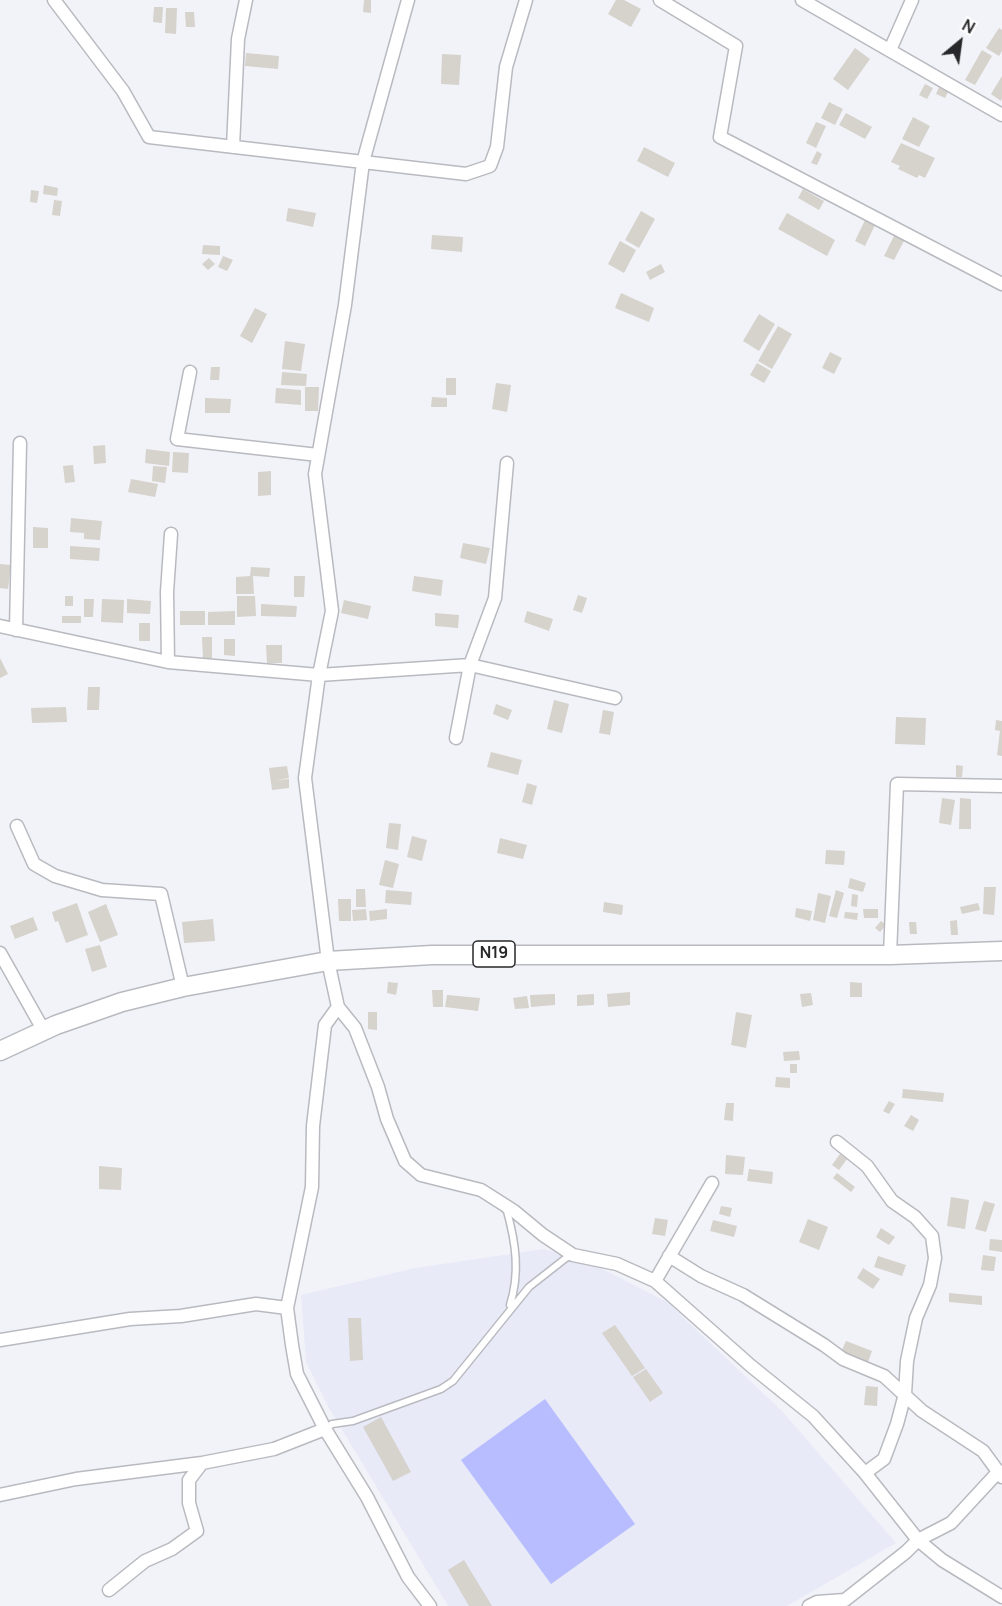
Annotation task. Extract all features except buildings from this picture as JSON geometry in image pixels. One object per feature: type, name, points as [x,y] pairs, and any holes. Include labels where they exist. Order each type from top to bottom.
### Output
[{"type":"main road","name":"N19","points":[[0,1051],[44,1031],[122,1002],[183,987],[328,961],[444,954],[890,955],[1002,951]]},
{"type":"street","points":[[54,0],[123,92],[149,137],[466,174],[490,166],[497,147],[506,68],[526,0]]},
{"type":"street","points":[[233,147],[238,39],[246,0]]},
{"type":"street","points":[[408,0],[363,162],[345,305],[315,474],[332,611],[319,675],[305,778],[328,961],[338,1007],[354,1028],[405,1161],[421,1175],[481,1190],[514,1210],[543,1235],[573,1255],[616,1264],[655,1281],[751,1366],[813,1416],[866,1473],[918,1540],[942,1560],[1002,1597]]},
{"type":"street","points":[[660,0],[736,46],[720,137],[1002,284]]},
{"type":"street","points":[[802,0],[1002,115]]},
{"type":"street","points":[[890,50],[912,0]]},
{"type":"street","points":[[190,372],[177,439],[318,455]]},
{"type":"street","points":[[16,630],[20,443]]},
{"type":"street","points":[[456,738],[470,665],[495,598],[507,463]]},
{"type":"street","points":[[168,662],[167,592],[171,534]]},
{"type":"street","points":[[0,626],[168,662],[319,675],[470,665],[615,698]]},
{"type":"street","points":[[890,955],[897,784],[1002,786]]},
{"type":"street","points":[[17,826],[34,864],[55,876],[102,890],[161,894],[183,987]]},
{"type":"street","points":[[0,953],[44,1031]]},
{"type":"street","points":[[338,1007],[325,1025],[313,1126],[312,1187],[287,1308],[297,1374],[325,1429],[367,1497],[408,1577],[430,1606]]},
{"type":"street","points":[[837,1142],[867,1166],[892,1201],[915,1217],[932,1236],[935,1258],[930,1285],[916,1318],[907,1361],[905,1394],[897,1424],[885,1458],[866,1473]]},
{"type":"street","points":[[655,1281],[712,1183]]},
{"type":"street","points":[[669,1257],[701,1276],[743,1295],[825,1345],[843,1359],[884,1376],[922,1411],[983,1451],[1001,1474],[951,1523],[918,1540],[845,1600],[817,1602],[809,1606]]},
{"type":"street","points":[[0,1340],[130,1319],[181,1316],[256,1304],[287,1308]]},
{"type":"street","points":[[0,1495],[76,1479],[201,1463],[274,1449],[325,1429]]},
{"type":"street","points":[[109,1590],[145,1561],[172,1549],[197,1531],[189,1503],[189,1480],[201,1463]]},
{"type":"lane","points":[[500,1202],[510,1220],[515,1238],[518,1266],[509,1309]]},
{"type":"lane","points":[[325,1429],[373,1414],[453,1381],[529,1287],[573,1255]]},
{"type":"shaded area","points":[[544,1249],[591,1263],[667,1302],[783,1412],[896,1543],[787,1606],[448,1606],[329,1408],[306,1362],[301,1295],[415,1268]]},
{"type":"shaded area","points":[[545,1399],[635,1524],[551,1584],[461,1460]]}]
